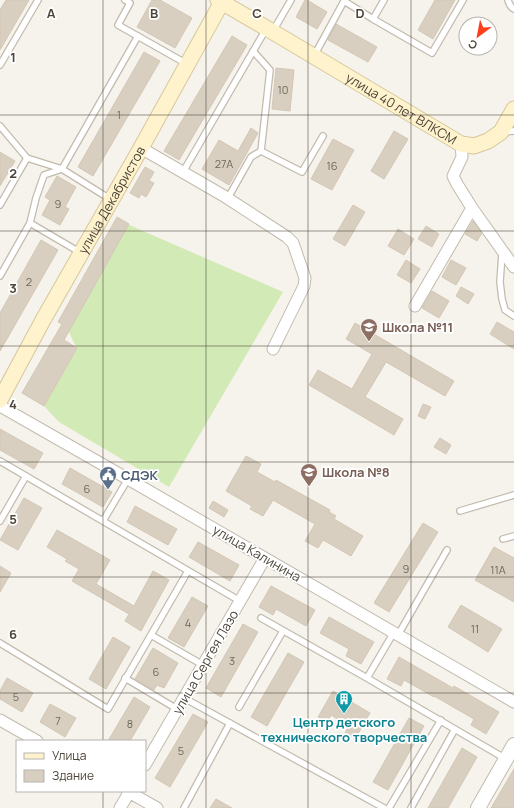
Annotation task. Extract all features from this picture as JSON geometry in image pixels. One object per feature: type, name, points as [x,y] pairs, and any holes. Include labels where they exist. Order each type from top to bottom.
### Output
[{"type":"main road","name":"улица 40 лет ВЛКСМ","points":[[221,1],[461,144]]},
{"type":"main road","name":"улица Декабристов","points":[[0,400],[43,320],[141,148],[221,1]]},
{"type":"main road","points":[[461,144],[474,146],[507,132],[514,110]]},
{"type":"street","name":"улица 40 лет ВЛКСМ","points":[[461,144],[462,156],[453,176],[472,208],[514,266]]},
{"type":"street","points":[[141,148],[228,198],[287,237],[292,243],[305,278],[304,286],[273,350]]},
{"type":"street","points":[[415,306],[472,208]]},
{"type":"street","name":"улица Калинина","points":[[0,406],[514,702]]},
{"type":"street","name":"улица Сергея Лазо","points":[[146,763],[265,558]]},
{"type":"street","points":[[0,720],[35,740]]},
{"type":"street","points":[[478,808],[514,745]]},
{"type":"street","points":[[120,808],[128,792]]},
{"type":"street","points":[[131,792],[157,808]]},
{"type":"lane","points":[[0,65],[38,0]]},
{"type":"lane","points":[[125,0],[130,3],[118,25],[187,64]]},
{"type":"lane","points":[[183,172],[253,51],[292,0]]},
{"type":"lane","points":[[373,19],[384,0]]},
{"type":"lane","points":[[314,56],[344,1],[432,53],[463,0]]},
{"type":"lane","points":[[508,0],[511,8],[514,10]]},
{"type":"lane","points":[[0,276],[30,223],[36,198],[44,175],[62,169],[138,36]]},
{"type":"lane","points":[[253,51],[270,70],[261,151]]},
{"type":"lane","points":[[0,126],[27,158],[62,169],[111,199]]},
{"type":"lane","points":[[261,151],[302,172],[323,136]]},
{"type":"lane","points":[[228,198],[250,157],[261,151]]},
{"type":"lane","points":[[0,206],[27,158]]},
{"type":"lane","points":[[30,223],[81,254]]},
{"type":"lane","points":[[503,250],[500,282],[502,299],[505,310],[514,316]]},
{"type":"lane","points":[[0,461],[240,601]]},
{"type":"lane","points":[[0,521],[26,476]]},
{"type":"lane","points":[[103,521],[128,479]]},
{"type":"lane","points":[[460,511],[514,495]]},
{"type":"lane","points":[[503,539],[514,536]]},
{"type":"lane","points":[[367,678],[396,634],[447,550]]},
{"type":"lane","points":[[0,643],[108,709],[188,571]]},
{"type":"lane","points":[[261,618],[441,720],[506,759]]},
{"type":"lane","points":[[239,707],[283,631]]},
{"type":"lane","points":[[151,635],[203,665]]},
{"type":"lane","points":[[125,678],[177,709]]},
{"type":"lane","points":[[184,698],[384,808]]},
{"type":"lane","points":[[389,808],[441,720]]},
{"type":"lane","points":[[184,808],[230,723]]},
{"type":"lane","points":[[411,808],[455,729]]},
{"type":"green space","points":[[127,224],[283,292],[169,487],[59,422],[44,406],[77,349],[67,328]]},
{"type":"building","points":[[6,0],[29,0],[0,50],[0,10]]},
{"type":"building","points":[[152,0],[160,0],[192,18],[175,48],[137,27]]},
{"type":"building","points":[[305,0],[327,12],[317,29],[296,17]]},
{"type":"building","points":[[435,0],[455,0],[433,39],[418,30]]},
{"type":"building","points":[[336,24],[377,47],[368,62],[328,40]]},
{"type":"building","points":[[232,36],[247,45],[179,160],[164,151]]},
{"type":"building","points":[[144,52],[160,61],[93,176],[78,167]]},
{"type":"building","points":[[276,68],[294,70],[290,111],[272,109]]},
{"type":"building","points":[[251,128],[258,133],[229,185],[202,169],[219,140],[238,151]]},
{"type":"building","points":[[394,131],[408,139],[384,179],[371,171]]},
{"type":"building","points":[[333,139],[354,150],[332,190],[311,179]]},
{"type":"building","points":[[0,152],[15,161],[0,186]]},
{"type":"building","points":[[145,167],[154,172],[149,181],[154,183],[146,197],[141,194],[139,198],[130,193]]},
{"type":"building","points":[[57,176],[76,187],[65,207],[69,209],[60,225],[42,215],[50,200],[45,197]]},
{"type":"building","points":[[353,205],[365,212],[345,246],[333,239]]},
{"type":"building","points":[[117,217],[129,224],[64,340],[77,348],[44,406],[22,393],[62,324],[58,322]]},
{"type":"building","points":[[473,221],[482,233],[477,241],[465,234]]},
{"type":"building","points":[[426,226],[439,234],[432,247],[418,239]]},
{"type":"building","points":[[398,229],[414,239],[404,255],[388,246]]},
{"type":"building","points":[[41,240],[58,250],[0,351],[0,313]]},
{"type":"building","points":[[406,260],[420,269],[411,283],[397,275]]},
{"type":"building","points":[[451,260],[466,268],[456,285],[442,277]]},
{"type":"building","points":[[461,287],[474,294],[468,304],[456,296]]},
{"type":"building","points":[[432,291],[449,301],[439,318],[422,308]]},
{"type":"building","points":[[497,322],[514,332],[514,349],[490,334]]},
{"type":"building","points":[[355,323],[454,381],[445,396],[386,362],[365,397],[403,419],[394,435],[309,385],[318,370],[352,389],[372,354],[346,339]]},
{"type":"building","points":[[423,404],[431,407],[425,419],[418,416]]},
{"type":"building","points":[[0,429],[43,453],[34,469],[0,450]]},
{"type":"building","points":[[440,438],[451,445],[446,454],[434,447]]},
{"type":"building","points":[[246,456],[261,464],[257,472],[275,482],[276,480],[330,510],[329,512],[336,516],[334,519],[363,536],[351,556],[323,540],[318,548],[305,541],[315,524],[273,500],[263,516],[250,509],[252,506],[226,491]]},
{"type":"building","points":[[70,468],[112,492],[103,507],[62,484]]},
{"type":"building","points":[[24,498],[42,508],[18,550],[0,540]]},
{"type":"building","points":[[213,501],[228,510],[224,517],[209,508]]},
{"type":"building","points":[[135,506],[177,529],[168,545],[127,522]]},
{"type":"building","points":[[423,523],[438,532],[389,612],[374,603]]},
{"type":"building","points":[[57,530],[110,560],[96,584],[134,606],[153,571],[169,580],[141,631],[125,621],[129,614],[72,581],[79,569],[65,561],[67,559],[47,547]]},
{"type":"building","points":[[198,542],[239,565],[230,581],[189,557]]},
{"type":"building","points":[[494,547],[514,558],[514,602],[475,580]]},
{"type":"building","points":[[0,566],[11,573],[0,592]]},
{"type":"building","points":[[271,586],[315,610],[306,626],[276,609],[273,615],[259,607]]},
{"type":"building","points":[[192,597],[208,606],[184,647],[168,638]]},
{"type":"building","points":[[461,605],[502,629],[488,652],[448,627]]},
{"type":"building","points":[[329,617],[374,642],[361,664],[346,656],[349,649],[320,633]]},
{"type":"building","points":[[243,624],[258,632],[221,697],[206,688]]},
{"type":"building","points":[[113,637],[130,647],[106,689],[89,679]]},
{"type":"building","points":[[153,648],[178,663],[164,688],[157,685],[154,690],[135,679]]},
{"type":"building","points":[[288,653],[304,662],[267,726],[251,717]]},
{"type":"building","points":[[399,657],[499,712],[486,734],[471,725],[474,719],[434,696],[404,680],[401,686],[387,679]]},
{"type":"building","points":[[7,678],[33,693],[22,712],[0,699],[0,691]]},
{"type":"building","name":"Центр детского технического творчества","points":[[333,691],[370,713],[355,739],[345,733],[349,726],[331,715],[327,723],[318,717]]},
{"type":"building","points":[[134,697],[150,707],[131,740],[109,740]]},
{"type":"building","points":[[50,704],[76,718],[65,737],[40,722]]},
{"type":"building","points":[[193,714],[208,722],[170,787],[155,778]]},
{"type":"building","points":[[409,718],[424,726],[388,790],[373,782]]},
{"type":"building","points":[[462,748],[477,757],[448,808],[428,808]]},
{"type":"building","points":[[514,769],[514,808],[491,808]]},
{"type":"building","points":[[216,799],[232,808],[210,808]]},
{"type":"place","name":"Школа №11","points":[[369,342]]},
{"type":"place","name":"Школа №8","points":[[309,487]]},
{"type":"place","name":"СДЭК","points":[[108,490]]},
{"type":"place","name":"Центр детского технического творчества","points":[[344,714]]}]
